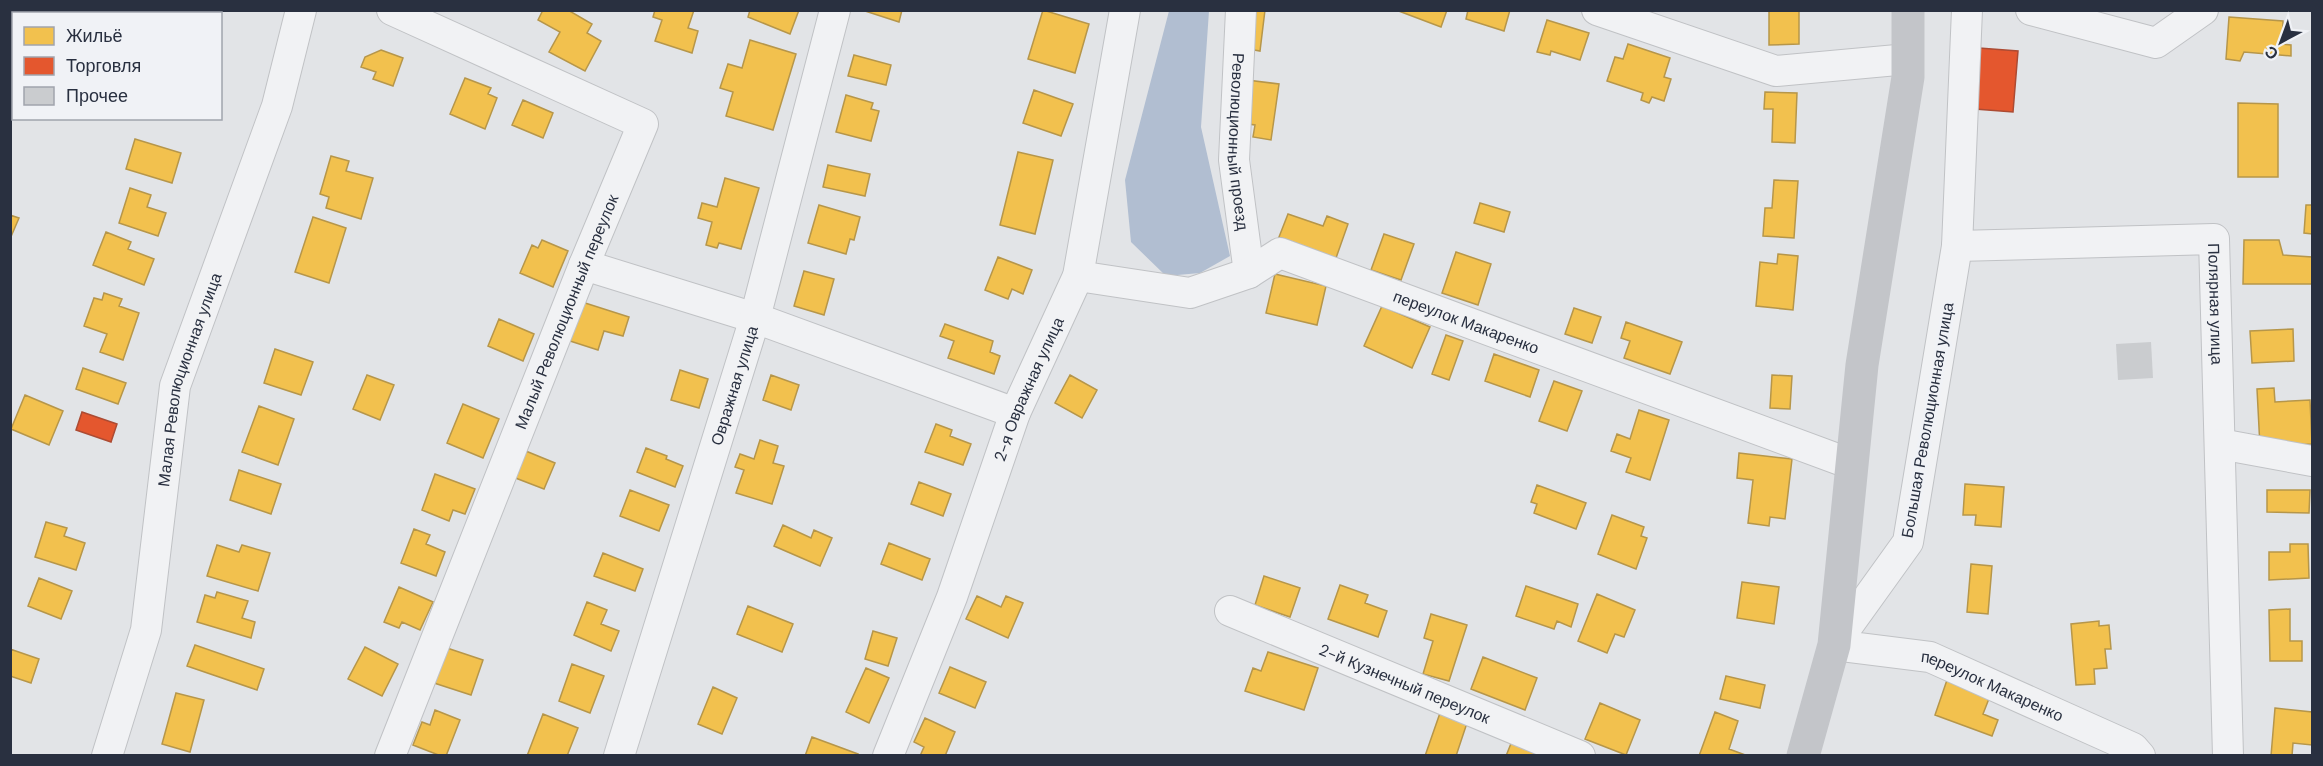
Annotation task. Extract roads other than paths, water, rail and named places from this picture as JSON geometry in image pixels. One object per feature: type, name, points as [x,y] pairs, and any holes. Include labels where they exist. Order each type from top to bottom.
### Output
[{"type":"street","name":"Малая Революционная улица","points":[[107,756],[146,630],[175,386],[277,106],[301,10]]},
{"type":"street","name":"Малый Революционный переулок","points":[[390,756],[584,265],[643,124],[392,10]]},
{"type":"street","name":"Овражная улица","points":[[619,756],[755,318],[835,10]]},
{"type":"street","name":"2-я Овражная улица","points":[[888,756],[952,597],[1015,413],[1078,276],[1125,10]]},
{"type":"street","name":"Революционный проезд","points":[[1241,10],[1234,160],[1249,273]]},
{"type":"street","points":[[1597,10],[1776,71],[1908,59]]},
{"type":"street","points":[[1851,464],[1862,365],[1908,77],[1908,10]]},
{"type":"street","points":[[1957,246],[1967,10]]},
{"type":"street","points":[[2031,10],[2156,43],[2203,10]]},
{"type":"street","name":"Полярная улица","points":[[1957,246],[2214,239],[2228,756]]},
{"type":"street","name":"Большая Революционная улица","points":[[1834,645],[1908,542],[1957,246]]},
{"type":"street","name":"переулок Макаренко","points":[[1078,276],[1190,293],[1249,273],[1280,253],[1851,464]]},
{"type":"street","points":[[584,265],[755,318],[1015,413]]},
{"type":"street","points":[[2220,444],[2313,461]]},
{"type":"street","name":"Большая Революционная улица","points":[[1803,756],[1834,645],[1851,464]]},
{"type":"street","name":"2-й Кузнечный переулок","points":[[1230,611],[1580,756]]},
{"type":"street","name":"переулок Макаренко","points":[[1834,645],[1930,657],[2133,748],[2140,756]]},
{"type":"water","points":[[1169,11],[1209,11],[1201,127],[1230,256],[1200,273],[1166,276],[1131,242],[1125,180]]}]
